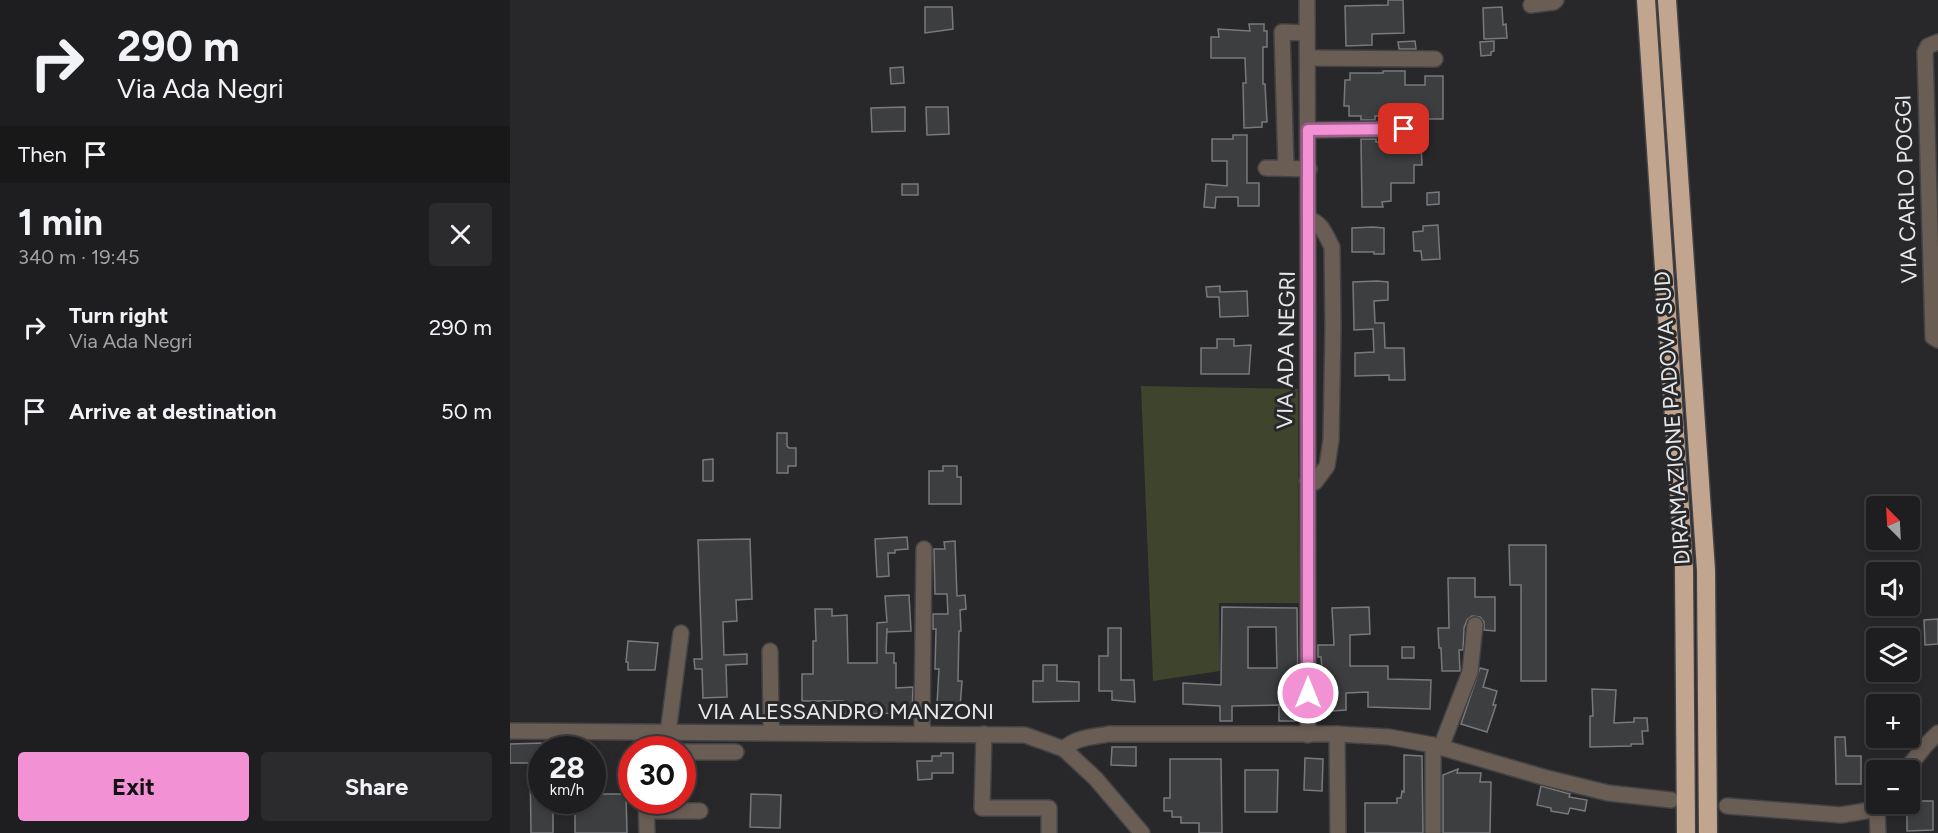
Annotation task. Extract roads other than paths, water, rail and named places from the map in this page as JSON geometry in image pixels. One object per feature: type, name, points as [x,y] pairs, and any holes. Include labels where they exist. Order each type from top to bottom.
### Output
[{"type":"highway","name":"DIRAMAZIONE PADOVA SUD","points":[[1646,0],[1684,568],[1686,833]]},
{"type":"highway","name":"DIRAMAZIONE PADOVA SUD","points":[[1667,0],[1706,570],[1708,833]]},
{"type":"street","name":"VIA ADA NEGRI","points":[[1307,0],[1308,735]]},
{"type":"street","points":[[1531,5],[1556,0]]},
{"type":"street","points":[[1286,168],[1282,32],[1307,33]]},
{"type":"street","name":"VIA CARLO POGGI","points":[[1938,42],[1928,46],[1925,52],[1933,337],[1938,340]]},
{"type":"street","points":[[1308,58],[1435,59]]},
{"type":"street","points":[[1308,130],[1404,129]]},
{"type":"street","points":[[1266,168],[1309,170]]},
{"type":"street","name":"VIA ADA NEGRI","points":[[1307,481],[1315,482],[1327,466],[1331,440],[1333,374],[1332,247],[1322,227],[1309,219]]},
{"type":"street","points":[[924,549],[922,712],[924,733]]},
{"type":"street","points":[[1433,833],[1437,746],[1470,672],[1475,625]]},
{"type":"street","points":[[668,733],[681,633]]},
{"type":"street","points":[[770,651],[773,733]]},
{"type":"street","name":"VIA ALESSANDRO MANZONI","points":[[510,731],[1025,735],[1064,749],[1096,779],[1142,833]]},
{"type":"street","points":[[1914,760],[1938,733]]},
{"type":"street","points":[[984,734],[982,808],[1049,808],[1049,833]]},
{"type":"street","points":[[1337,734],[1338,833]]},
{"type":"street","points":[[1064,749],[1079,739],[1109,735],[1337,734],[1389,737],[1437,746],[1608,793],[1671,800]]},
{"type":"street","points":[[696,752],[736,752]]},
{"type":"street","points":[[1727,806],[1840,815],[1866,810]]},
{"type":"street","points":[[696,812],[700,812]]},
{"type":"street","points":[[646,814],[647,833]]},
{"type":"street","points":[[1878,833],[1879,814]]}]
